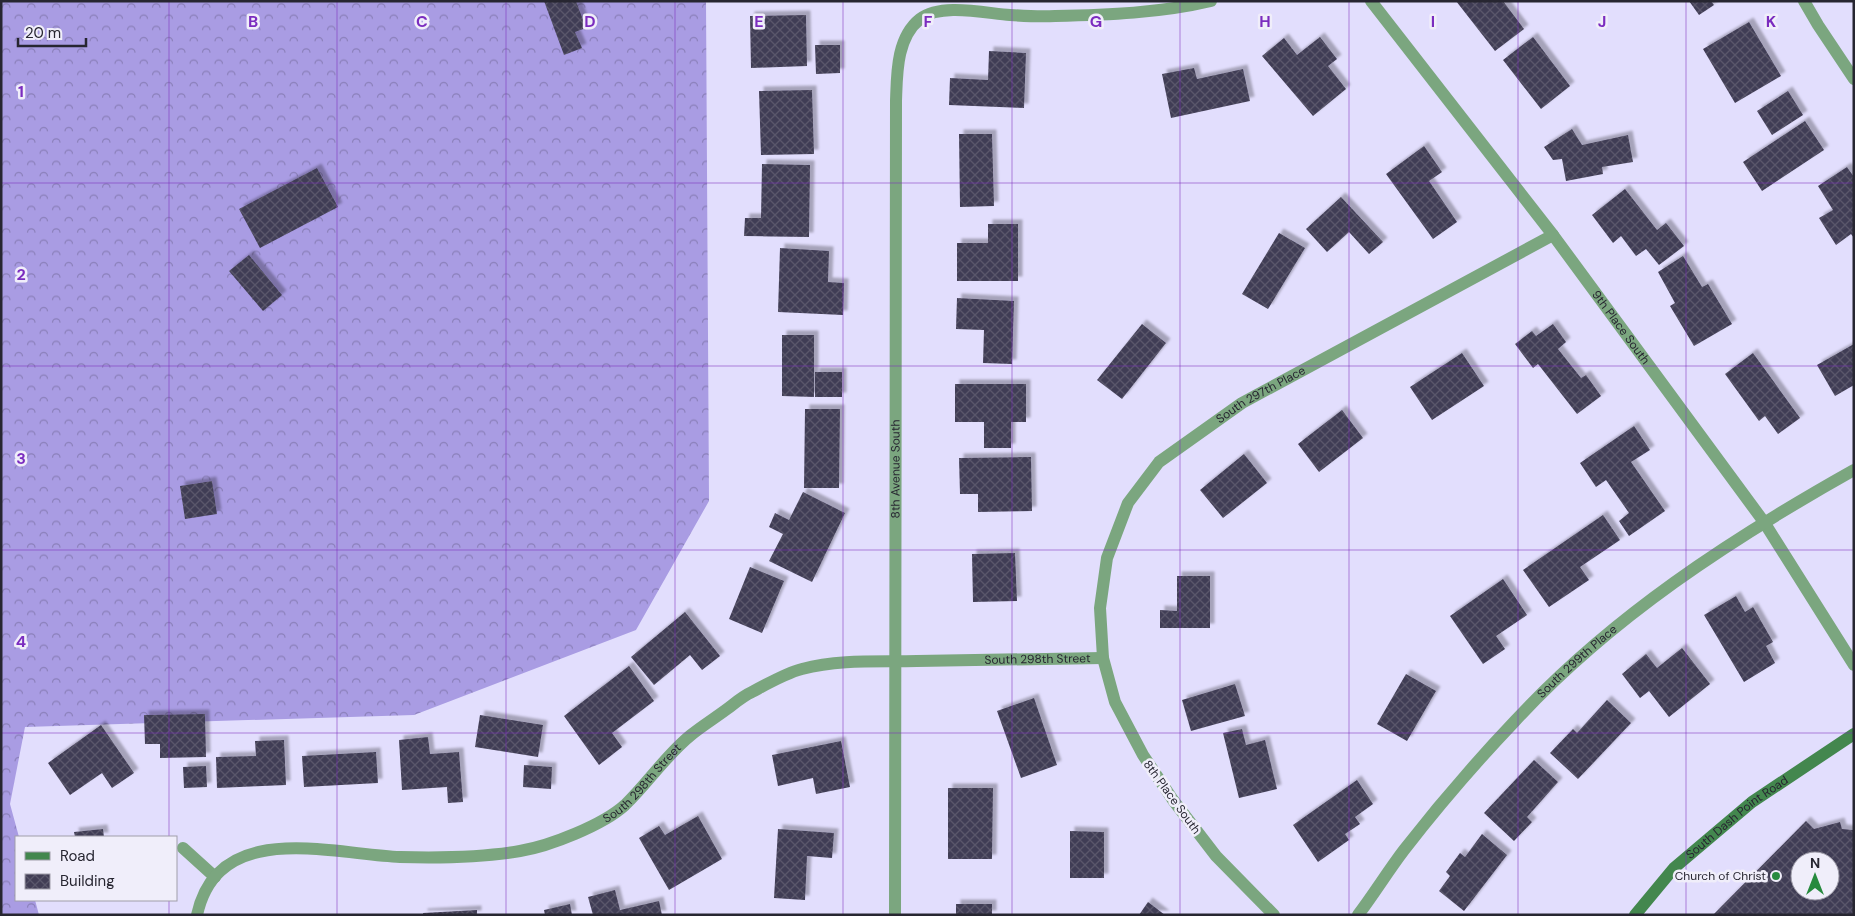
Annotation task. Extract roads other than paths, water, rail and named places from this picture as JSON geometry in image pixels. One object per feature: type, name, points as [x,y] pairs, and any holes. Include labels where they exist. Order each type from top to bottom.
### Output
[{"type":"main road","name":"South Dash Point Road","points":[[1635,915],[1674,868],[1752,802],[1854,734]]},
{"type":"street","name":"8th Avenue South","points":[[895,915],[896,101],[901,51],[904,41],[912,27],[922,18],[948,11],[1053,16],[1134,13],[1211,1]]},
{"type":"street","name":"9th Place South","points":[[1371,1],[1553,235],[1764,522],[1854,665]]},
{"type":"street","points":[[1804,1],[1854,79]]},
{"type":"street","name":"South 297th Place","points":[[1103,658],[1100,608],[1107,558],[1128,503],[1159,462],[1242,403],[1553,235]]},
{"type":"street","name":"South 299th Place","points":[[1358,915],[1404,850],[1470,769],[1516,719],[1563,673],[1621,623],[1722,548],[1854,470]]},
{"type":"street","name":"South 298th Street","points":[[214,876],[225,866],[240,857],[258,851],[277,849],[312,849],[400,857],[442,857],[521,851],[552,843],[587,828],[623,806],[689,736],[749,693],[800,669],[844,662],[1103,658]]},
{"type":"street","name":"8th Place South","points":[[1103,658],[1115,702],[1143,755],[1173,800],[1216,856],[1274,915]]},
{"type":"street","points":[[183,848],[214,876],[206,890],[198,915]]},
{"type":"place","name":"Church of Christ","points":[[1776,876]]}]
